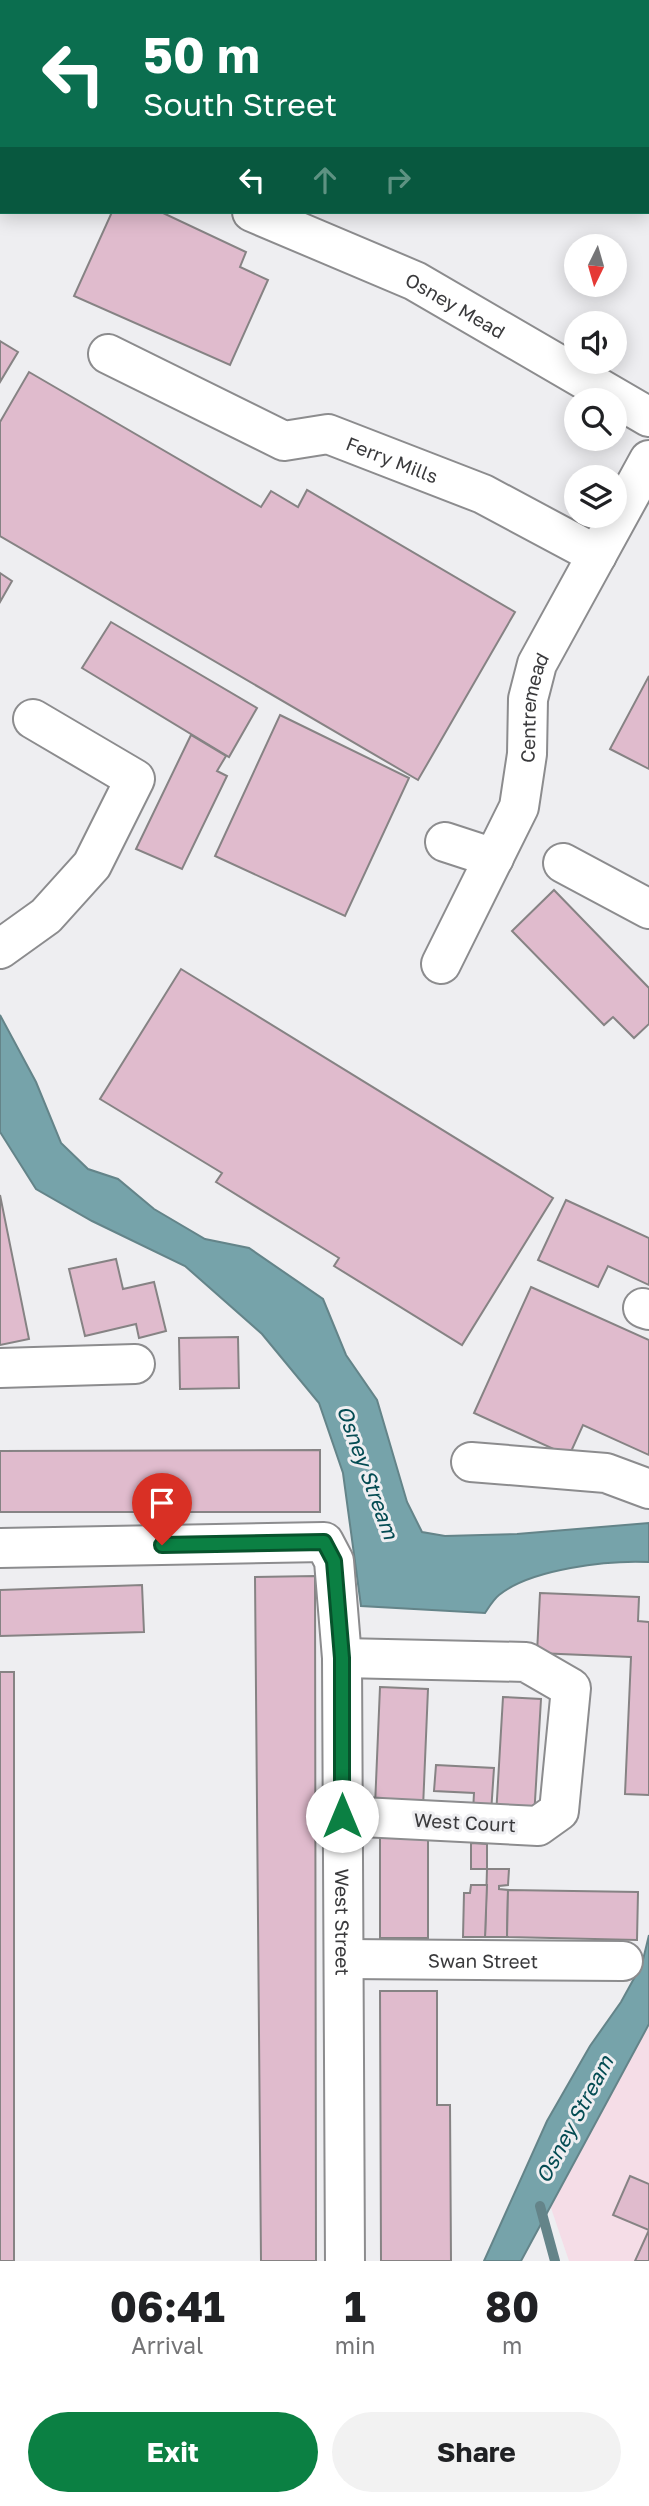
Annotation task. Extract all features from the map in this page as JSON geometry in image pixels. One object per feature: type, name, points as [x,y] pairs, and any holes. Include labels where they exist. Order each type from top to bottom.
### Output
[{"type":"street","name":"Osney Mead","points":[[262,214],[292,220],[415,281],[649,417]]},
{"type":"street","name":"Ferry Mills","points":[[107,354],[284,441],[328,433],[482,494],[597,555]]},
{"type":"street","name":"Centremead","points":[[441,964],[519,807],[527,754],[528,699],[537,664],[649,460]]},
{"type":"street","points":[[0,949],[46,916],[92,865],[135,779],[33,719]]},
{"type":"street","points":[[445,842],[494,858]]},
{"type":"street","points":[[563,863],[649,909]]},
{"type":"street","points":[[0,1368],[135,1364]]},
{"type":"street","points":[[471,1462],[606,1473],[649,1489]]},
{"type":"street","name":"West Street","points":[[0,1548],[324,1542],[334,1561],[342,1658],[345,2261]]},
{"type":"street","name":"West Court","points":[[342,1658],[526,1662],[571,1688],[559,1811],[538,1826],[342,1816]]},
{"type":"street","name":"Swan Street","points":[[345,1959],[623,1961]]},
{"type":"shaded area","points":[[649,2024],[649,2261],[569,2261],[550,2205]]},
{"type":"water","name":"Osney Stream","points":[[0,1015],[36,1082],[61,1143],[88,1169],[118,1179],[154,1209],[205,1239],[249,1248],[323,1299],[346,1355],[377,1400],[407,1502],[422,1532],[445,1536],[517,1534],[649,1523],[649,1562],[571,1568],[530,1579],[499,1595],[485,1613],[361,1606],[343,1473],[319,1403],[262,1334],[185,1266],[92,1221],[36,1189],[0,1132]]},
{"type":"water","name":"Osney Stream","points":[[649,1935],[649,2024],[521,2261],[484,2261],[547,2121],[642,1964]]},
{"type":"building","points":[[111,214],[165,214],[246,252],[240,267],[268,280],[230,365],[74,296]]},
{"type":"building","points":[[0,341],[18,352],[0,382]]},
{"type":"building","points":[[29,372],[261,507],[271,491],[298,507],[307,490],[515,612],[418,780],[0,536],[0,422]]},
{"type":"building","points":[[0,573],[12,581],[0,602]]},
{"type":"building","points":[[111,622],[257,708],[229,757],[82,668]]},
{"type":"building","points":[[649,676],[649,769],[610,749]]},
{"type":"building","points":[[280,715],[409,778],[345,916],[215,856]]},
{"type":"building","points":[[191,735],[226,756],[217,771],[227,776],[182,869],[136,849]]},
{"type":"building","points":[[554,890],[649,988],[649,1024],[634,1038],[613,1017],[604,1025],[512,931]]},
{"type":"building","points":[[181,969],[553,1198],[462,1345],[334,1266],[339,1258],[216,1182],[222,1173],[100,1099]]},
{"type":"building","points":[[0,1195],[29,1339],[0,1345]]},
{"type":"building","points":[[566,1200],[649,1238],[649,1285],[608,1266],[598,1287],[538,1260]]},
{"type":"building","points":[[116,1259],[123,1289],[154,1282],[166,1331],[139,1338],[136,1324],[85,1336],[69,1269]]},
{"type":"building","points":[[531,1287],[649,1340],[649,1455],[583,1425],[569,1456],[474,1413]]},
{"type":"building","points":[[238,1337],[239,1388],[180,1389],[179,1338]]},
{"type":"building","points":[[320,1450],[320,1512],[0,1512],[0,1451]]},
{"type":"building","points":[[315,1576],[316,2261],[261,2261],[255,1577]]},
{"type":"building","points":[[142,1585],[144,1632],[0,1636],[0,1590]]},
{"type":"building","points":[[540,1593],[639,1597],[638,1621],[649,1622],[649,1795],[625,1794],[631,1657],[537,1653]]},
{"type":"building","points":[[0,1672],[14,1672],[14,2261],[0,2261]]},
{"type":"building","points":[[380,1687],[428,1689],[423,1808],[375,1806]]},
{"type":"building","points":[[503,1697],[541,1699],[534,1818],[496,1816]]},
{"type":"building","points":[[436,1765],[494,1768],[491,1813],[473,1812],[474,1793],[434,1791]]},
{"type":"building","points":[[380,1834],[428,1834],[428,1938],[380,1938]]},
{"type":"building","points":[[471,1843],[487,1844],[487,1869],[471,1869]]},
{"type":"building","points":[[487,1869],[509,1869],[508,1885],[499,1886],[499,1889],[508,1890],[507,1937],[485,1937]]},
{"type":"building","points":[[471,1885],[487,1885],[485,1937],[463,1937],[464,1893],[470,1893]]},
{"type":"building","points":[[508,1890],[638,1892],[637,1940],[507,1937]]},
{"type":"building","points":[[380,1991],[437,1991],[437,2105],[450,2105],[451,2261],[381,2261]]},
{"type":"building","points":[[630,2176],[649,2184],[649,2230],[613,2215]]},
{"type":"building","points":[[649,2230],[649,2261],[635,2261]]},
{"type":"waterway","points":[[540,2206],[555,2261]]},
{"type":"route","points":[[162,1545],[324,1542],[334,1561],[342,1658],[342,1816]]}]
